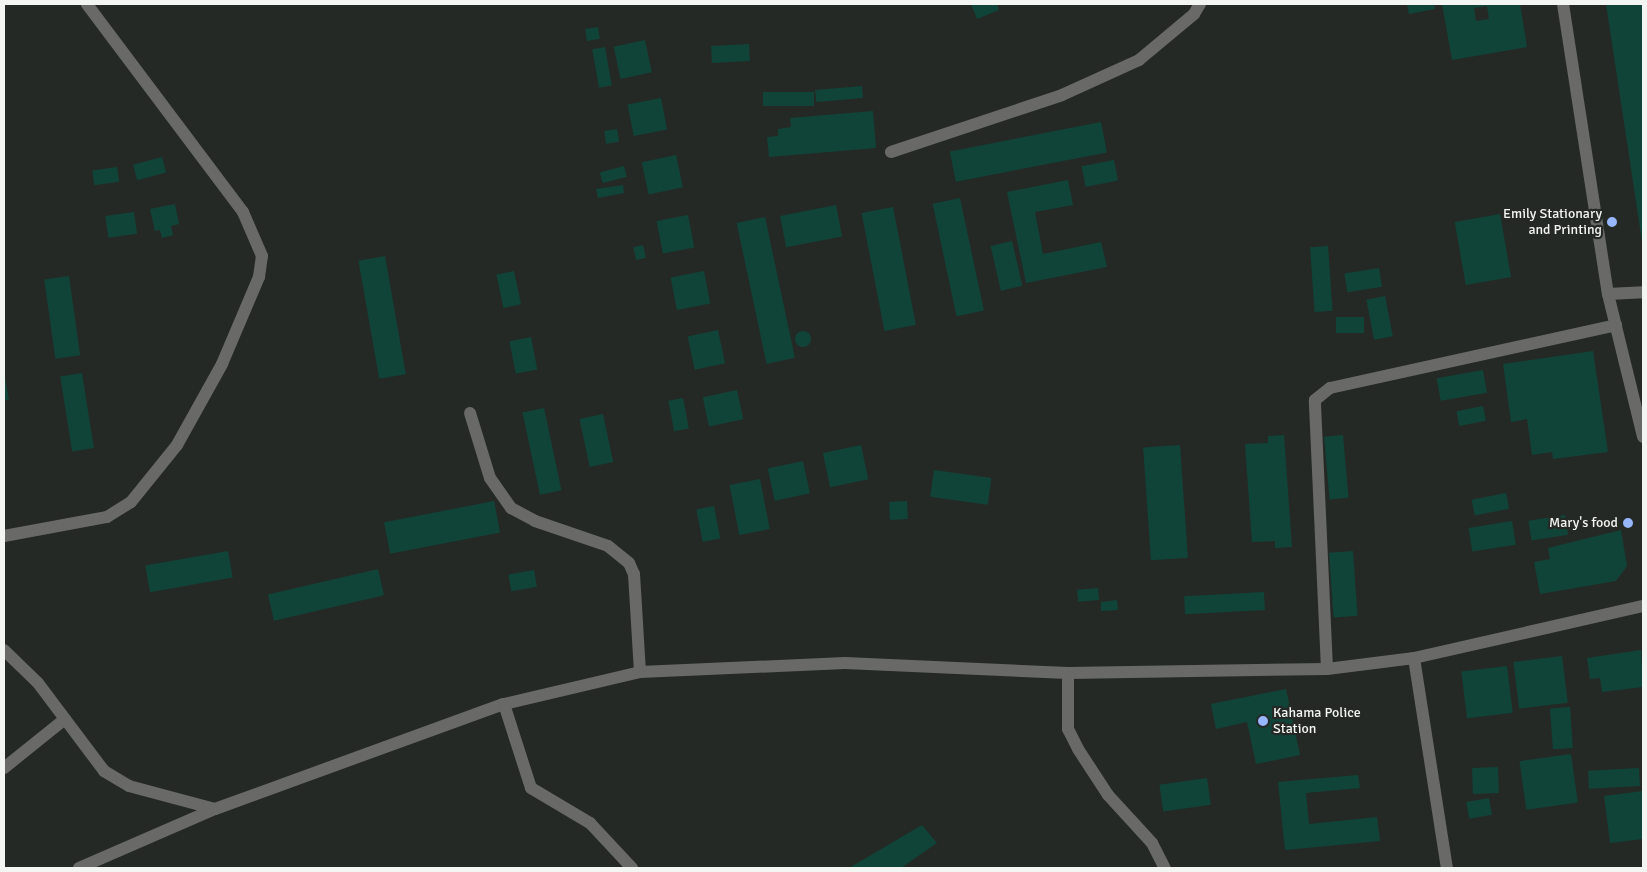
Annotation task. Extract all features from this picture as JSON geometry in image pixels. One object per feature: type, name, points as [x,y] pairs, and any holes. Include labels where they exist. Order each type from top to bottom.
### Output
[{"type":"street","points":[[4,536],[107,517],[131,502],[177,445],[222,364],[259,277],[262,256],[243,212],[86,4]]},
{"type":"street","points":[[891,152],[1062,95],[1139,60],[1194,14],[1200,4]]},
{"type":"street","points":[[1563,4],[1608,294],[1643,437]]},
{"type":"street","points":[[1608,294],[1643,292]]},
{"type":"street","points":[[1327,669],[1315,400],[1330,388],[1616,325]]},
{"type":"street","points":[[470,413],[490,478],[512,508],[534,521],[608,546],[629,563],[634,574],[640,672]]},
{"type":"street","points":[[79,868],[215,809],[504,704],[640,672],[845,662],[1068,673],[1327,669],[1414,658],[1643,606]]},
{"type":"street","points":[[4,650],[38,683],[104,771],[129,786],[215,809]]},
{"type":"street","points":[[1414,658],[1446,868]]},
{"type":"street","points":[[1068,673],[1068,729],[1078,749],[1108,794],[1152,843],[1166,868]]},
{"type":"street","points":[[504,704],[531,788],[590,823],[632,868]]},
{"type":"street","points":[[4,768],[65,719]]},
{"type":"building","points":[[971,4],[997,4],[999,10],[977,19]]},
{"type":"building","points":[[1407,4],[1434,4],[1435,9],[1409,14]]},
{"type":"building","points":[[1442,4],[1520,4],[1527,47],[1452,60]],"holes":[[[1487,6],[1489,19],[1476,21],[1474,8]]]},
{"type":"building","points":[[1606,4],[1643,4],[1643,241],[1642,241]]},
{"type":"building","points":[[598,27],[600,39],[587,41],[585,29]]},
{"type":"building","points":[[645,40],[652,72],[621,79],[614,47]]},
{"type":"building","points":[[749,44],[750,61],[712,63],[711,46]]},
{"type":"building","points":[[605,47],[612,85],[599,88],[592,49]]},
{"type":"building","points":[[862,86],[863,98],[816,102],[815,90]]},
{"type":"building","points":[[763,92],[814,92],[814,106],[763,106]]},
{"type":"building","points":[[661,98],[667,129],[634,136],[628,104]]},
{"type":"building","points":[[873,111],[876,148],[769,157],[767,137],[778,136],[778,129],[791,127],[790,118]]},
{"type":"building","points":[[1101,122],[1107,152],[956,182],[950,151]]},
{"type":"building","points":[[617,129],[619,142],[606,144],[604,131]]},
{"type":"building","points":[[676,155],[683,187],[649,195],[642,162]]},
{"type":"building","points":[[162,157],[166,172],[137,180],[133,165]]},
{"type":"building","points":[[1114,160],[1118,181],[1086,187],[1082,166]]},
{"type":"building","points":[[624,166],[627,177],[603,183],[600,172]]},
{"type":"building","points":[[117,167],[119,182],[94,185],[92,170]]},
{"type":"building","points":[[1068,180],[1073,205],[1035,212],[1043,254],[1101,242],[1107,267],[1026,283],[1007,192]]},
{"type":"building","points":[[623,185],[624,193],[598,198],[596,189]]},
{"type":"building","points":[[960,198],[984,310],[957,316],[933,204]]},
{"type":"building","points":[[175,204],[179,224],[171,226],[173,235],[162,238],[160,230],[155,231],[150,209]]},
{"type":"building","points":[[836,205],[842,236],[786,247],[780,216]]},
{"type":"building","points":[[893,207],[916,325],[884,331],[862,213]]},
{"type":"building","points":[[134,212],[137,234],[108,238],[105,216]]},
{"type":"building","points":[[1500,214],[1511,277],[1466,285],[1455,222]]},
{"type":"building","points":[[688,215],[694,247],[663,253],[657,221]]},
{"type":"building","points":[[765,217],[795,358],[767,364],[737,223]]},
{"type":"building","points":[[1012,241],[1022,286],[1001,291],[991,246]]},
{"type":"building","points":[[643,245],[646,258],[636,260],[633,247]]},
{"type":"building","points":[[1328,246],[1333,311],[1315,312],[1310,247]]},
{"type":"building","points":[[385,256],[406,374],[379,379],[358,261]]},
{"type":"building","points":[[1379,268],[1382,287],[1347,292],[1344,273]]},
{"type":"building","points":[[514,271],[521,304],[503,308],[496,275]]},
{"type":"building","points":[[704,271],[710,303],[677,310],[671,277]]},
{"type":"building","points":[[69,276],[80,355],[55,359],[44,279]]},
{"type":"building","points":[[1385,296],[1393,336],[1374,340],[1366,300]]},
{"type":"building","points":[[1336,317],[1364,317],[1364,333],[1336,333]]},
{"type":"building","points":[[718,330],[725,363],[695,370],[688,336]]},
{"type":"building","points":[[803,331],[811,339],[803,347],[795,339]]},
{"type":"building","points":[[531,337],[537,369],[516,374],[509,341]]},
{"type":"building","points":[[1593,351],[1608,452],[1553,459],[1552,452],[1532,455],[1527,419],[1511,422],[1503,364]]},
{"type":"building","points":[[1483,370],[1487,393],[1441,401],[1437,378]]},
{"type":"building","points":[[4,371],[9,400],[4,400]]},
{"type":"building","points":[[82,373],[94,448],[72,452],[60,376]]},
{"type":"building","points":[[737,390],[743,419],[709,427],[703,397]]},
{"type":"building","points":[[683,398],[689,428],[674,431],[668,401]]},
{"type":"building","points":[[1483,406],[1486,421],[1459,426],[1456,411]]},
{"type":"building","points":[[544,408],[561,490],[540,495],[522,413]]},
{"type":"building","points":[[603,414],[613,462],[590,467],[580,419]]},
{"type":"building","points":[[1284,435],[1292,547],[1275,548],[1275,541],[1252,542],[1245,444],[1268,443],[1268,436]]},
{"type":"building","points":[[1343,435],[1348,498],[1330,499],[1324,437]]},
{"type":"building","points":[[861,445],[868,479],[830,487],[823,453]]},
{"type":"building","points":[[1180,445],[1188,558],[1151,560],[1143,448]]},
{"type":"building","points":[[803,461],[810,493],[775,501],[768,468]]},
{"type":"building","points":[[934,470],[991,478],[988,505],[930,497]]},
{"type":"building","points":[[760,479],[770,529],[739,535],[730,485]]},
{"type":"building","points":[[1506,493],[1509,509],[1475,515],[1472,500]]},
{"type":"building","points":[[494,501],[500,532],[390,554],[384,522]]},
{"type":"building","points":[[907,501],[908,519],[890,520],[889,502]]},
{"type":"building","points":[[714,506],[720,538],[703,542],[696,509]]},
{"type":"building","points":[[1565,515],[1568,535],[1532,541],[1528,521]]},
{"type":"building","points":[[1512,521],[1516,545],[1472,552],[1469,528]]},
{"type":"building","points":[[1621,530],[1627,566],[1616,581],[1540,594],[1534,562],[1550,559],[1548,548]]},
{"type":"building","points":[[228,551],[233,578],[150,592],[145,566]]},
{"type":"building","points":[[1353,551],[1358,616],[1334,618],[1329,553]]},
{"type":"building","points":[[378,569],[384,595],[274,621],[268,594]]},
{"type":"building","points":[[534,570],[537,587],[511,591],[508,575]]},
{"type":"building","points":[[1098,588],[1099,600],[1078,602],[1077,590]]},
{"type":"building","points":[[1264,592],[1265,610],[1185,614],[1184,596]]},
{"type":"building","points":[[1117,600],[1118,610],[1101,611],[1101,602]]},
{"type":"building","points":[[1641,650],[1643,687],[1602,692],[1600,678],[1590,679],[1587,658]]},
{"type":"building","points":[[1562,656],[1568,703],[1519,709],[1513,662]]},
{"type":"building","points":[[1507,666],[1513,713],[1467,718],[1461,672]]},
{"type":"building","points":[[1286,689],[1300,755],[1256,764],[1247,722],[1216,729],[1211,704]]},
{"type":"building","points":[[1570,707],[1573,748],[1553,749],[1550,708]]},
{"type":"building","points":[[1571,754],[1578,803],[1526,810],[1520,761]]},
{"type":"building","points":[[1498,767],[1499,793],[1473,794],[1472,768]]},
{"type":"building","points":[[1639,768],[1640,786],[1589,789],[1588,771]]},
{"type":"building","points":[[1358,775],[1360,788],[1306,793],[1309,824],[1377,817],[1380,841],[1285,850],[1278,782]]},
{"type":"building","points":[[1207,778],[1211,805],[1163,811],[1159,785]]},
{"type":"building","points":[[1643,791],[1643,839],[1610,843],[1604,796]]},
{"type":"building","points":[[1489,798],[1492,815],[1469,819],[1466,802]]},
{"type":"building","points":[[922,825],[937,843],[901,868],[849,868]]},
{"type":"place","name":"Emily Stationary and Printing","points":[[1612,222]]},
{"type":"place","name":"Mary's food","points":[[1628,523]]},
{"type":"place","name":"Kahama Police Station","points":[[1263,721]]}]
